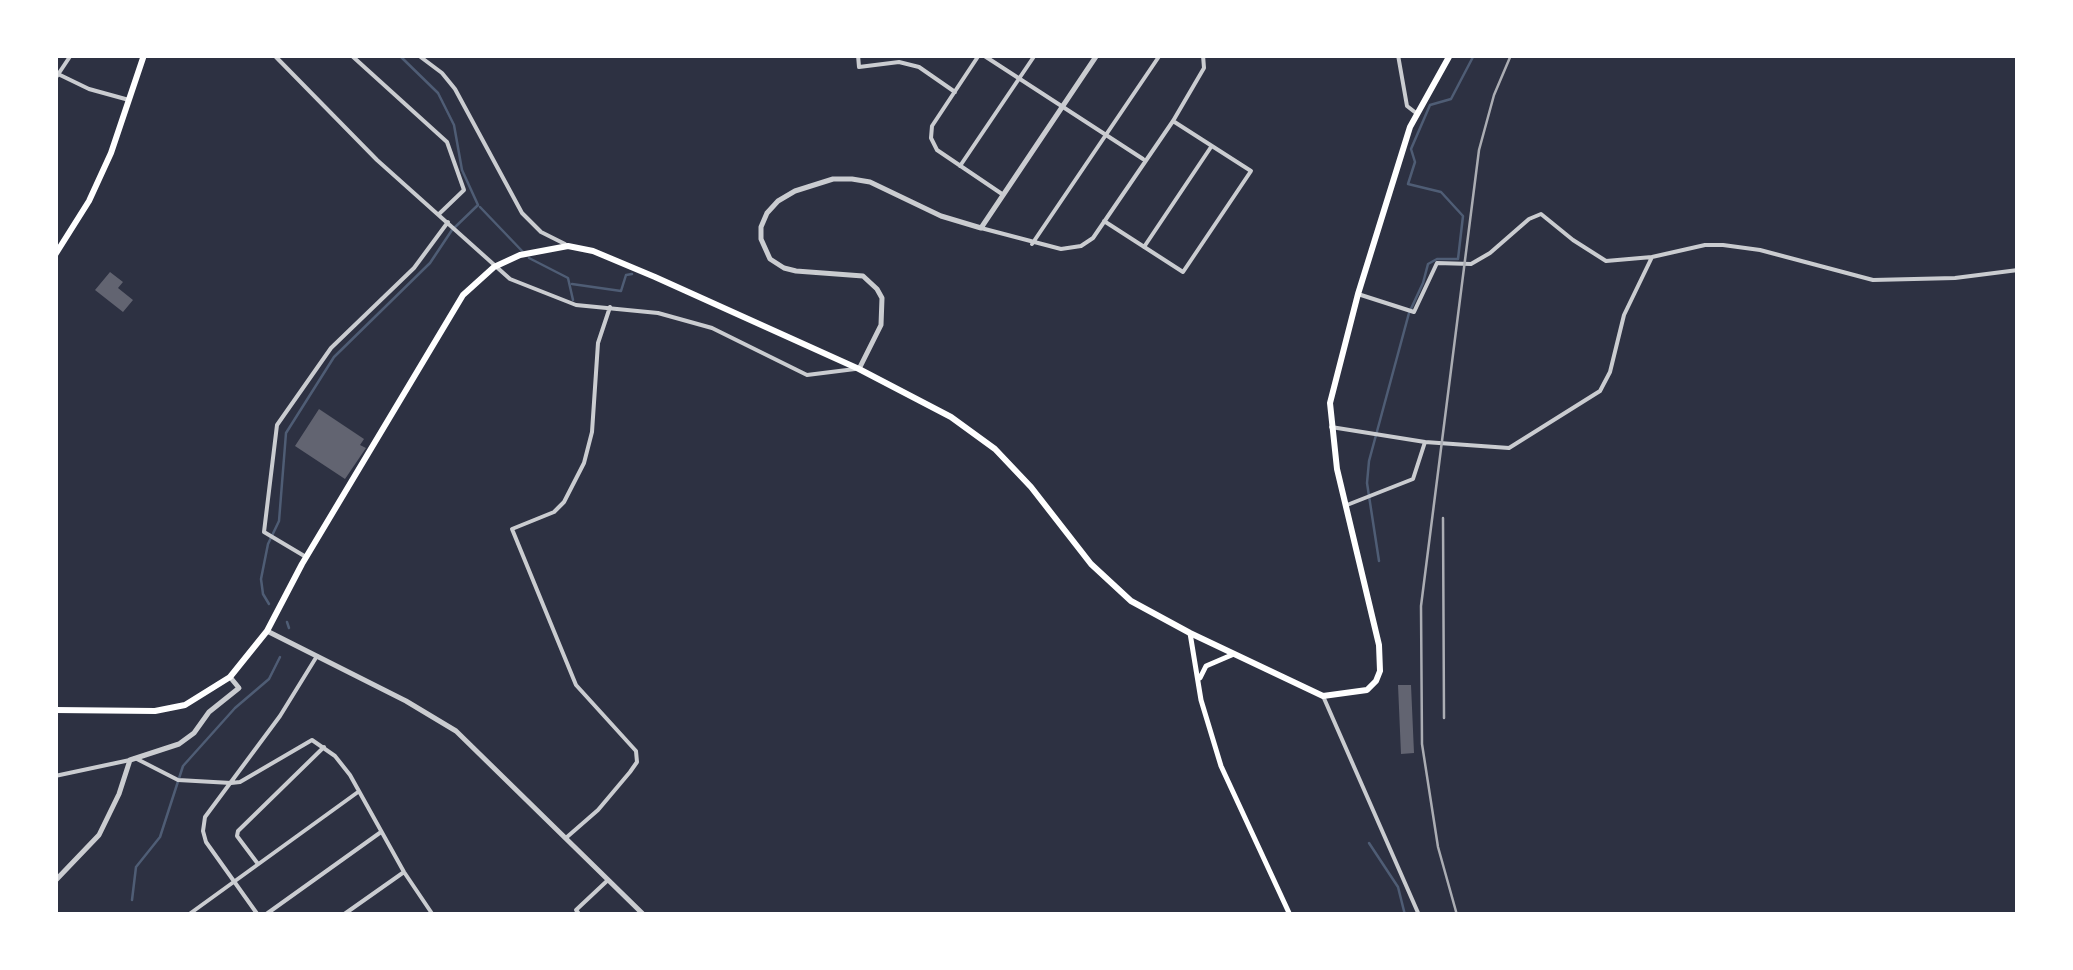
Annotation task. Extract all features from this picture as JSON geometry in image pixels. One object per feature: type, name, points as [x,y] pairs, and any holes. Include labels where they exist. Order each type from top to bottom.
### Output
[{"type":"main road","points":[[55,255],[90,201],[144,55]]},
{"type":"main road","points":[[55,710],[155,711],[184,705],[230,677],[267,631],[306,557],[463,295],[494,267],[520,255],[568,246],[593,251],[655,276],[859,369],[951,417],[996,448],[1032,487],[1090,564],[1131,600],[1190,633],[1323,696],[1367,690],[1376,681],[1381,660],[1375,621],[1345,506],[1330,402],[1358,294],[1416,113],[1450,55]]},
{"type":"main road","points":[[1190,633],[1209,730],[1290,915]]},
{"type":"main road","points":[[1198,680],[1206,666],[1236,654]]},
{"type":"street","points":[[72,55],[57,76],[130,100]]},
{"type":"street","points":[[274,55],[377,160],[510,279],[566,302],[658,313],[712,328],[807,375],[859,369],[881,324],[882,298],[863,276],[796,271],[770,259],[761,239],[761,227],[778,200],[795,190],[852,178],[870,182],[941,216],[1032,244],[1061,250],[1080,246],[1093,238],[1173,121],[1204,68],[1203,55]]},
{"type":"street","points":[[351,55],[448,142],[464,190],[439,214]]},
{"type":"street","points":[[418,55],[455,88],[522,213],[541,232],[568,246]]},
{"type":"street","points":[[858,55],[859,67],[898,62],[918,67],[956,92]]},
{"type":"street","points":[[1003,195],[937,150],[930,138],[932,126],[981,55],[1144,160]]},
{"type":"street","points":[[960,166],[1035,55]]},
{"type":"street","points":[[981,228],[1097,55]]},
{"type":"street","points":[[1032,244],[1160,55]]},
{"type":"street","points":[[1398,55],[1407,106],[1416,113]]},
{"type":"street","points":[[1104,221],[1183,272],[1250,171],[1173,121]]},
{"type":"street","points":[[1144,247],[1211,146]]},
{"type":"street","points":[[1358,294],[1409,310],[1437,263],[1472,264],[1541,214],[1606,261],[1652,257],[1705,245],[1760,250],[1873,280],[1955,278],[2018,270]]},
{"type":"street","points":[[306,557],[265,534],[280,419],[331,348],[414,268],[449,223]]},
{"type":"street","points":[[1331,427],[1425,442],[1508,448],[1600,391],[1610,372],[1624,315],[1652,257]]},
{"type":"street","points":[[566,837],[598,810],[630,772],[636,752],[576,685],[512,528],[554,512],[564,502],[584,463],[592,432],[598,342],[610,307]]},
{"type":"street","points":[[1345,506],[1413,479],[1425,442]]},
{"type":"street","points":[[267,631],[456,731],[644,915]]},
{"type":"street","points":[[258,915],[206,842],[205,817],[280,716],[318,656]]},
{"type":"street","points":[[55,776],[179,744],[239,688],[230,677]]},
{"type":"street","points":[[1323,696],[1420,915]]},
{"type":"street","points":[[132,759],[178,780],[231,783],[240,782],[312,740],[324,746],[342,762],[433,915]]},
{"type":"street","points":[[258,864],[237,836],[238,831],[324,746]]},
{"type":"street","points":[[55,881],[99,836],[132,759]]},
{"type":"street","points":[[188,915],[359,791]]},
{"type":"street","points":[[265,915],[381,832]]},
{"type":"street","points":[[344,915],[404,872]]},
{"type":"street","points":[[580,915],[576,910],[608,879]]},
{"type":"street","points":[[421,915],[429,909]]},
{"type":"building","points":[[110,272],[123,282],[118,288],[133,300],[123,312],[95,290]]},
{"type":"building","points":[[319,409],[364,439],[360,445],[366,448],[345,479],[295,446]]},
{"type":"building","points":[[1398,685],[1411,685],[1414,753],[1401,754]]},
{"type":"waterway","points":[[269,604],[261,579],[268,544],[279,521],[286,433],[334,357],[430,263],[452,230],[478,205],[462,170],[454,125],[438,93],[399,55]]},
{"type":"waterway","points":[[1379,561],[1367,483],[1369,461],[1409,313],[1428,264],[1437,259],[1458,259],[1463,216],[1441,192],[1408,184],[1415,162],[1411,149],[1430,105],[1451,99],[1474,55]]},
{"type":"waterway","points":[[480,207],[523,252]]},
{"type":"waterway","points":[[529,258],[568,278],[573,300]]},
{"type":"waterway","points":[[572,284],[621,291],[626,275],[632,274]]},
{"type":"waterway","points":[[287,622],[289,628]]},
{"type":"waterway","points":[[132,900],[136,867],[160,837],[183,766],[235,708],[269,679],[280,657]]},
{"type":"waterway","points":[[1369,843],[1398,887],[1405,915]]},
{"type":"railway","points":[[1457,915],[1438,847],[1422,744],[1421,606],[1479,150],[1494,95],[1511,55]]},
{"type":"railway","points":[[1443,518],[1444,718]]}]
